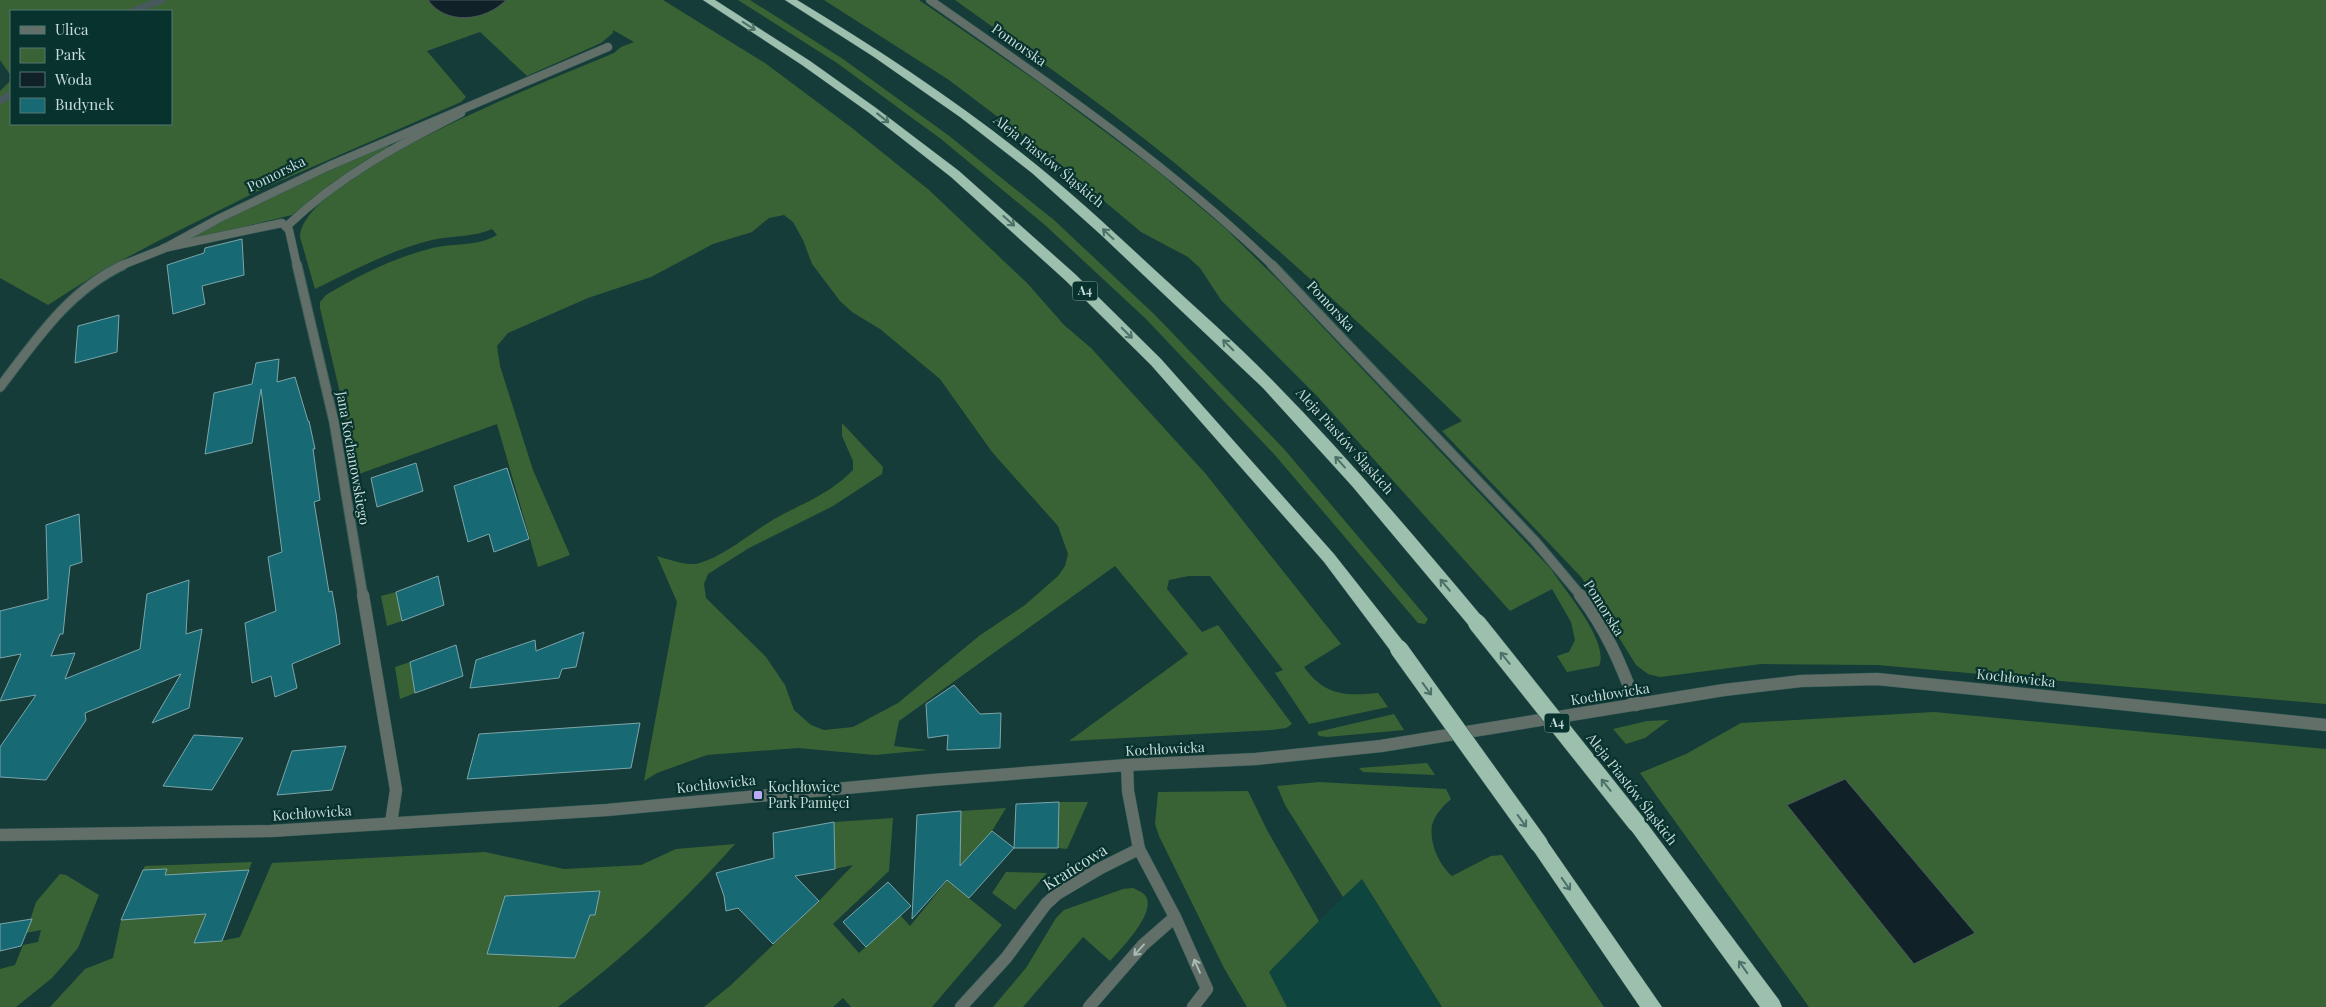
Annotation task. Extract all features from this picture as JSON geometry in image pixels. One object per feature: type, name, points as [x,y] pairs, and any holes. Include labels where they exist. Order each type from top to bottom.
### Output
[{"type":"highway","name":"A4","points":[[708,0],[806,63],[880,116],[955,174],[1070,277],[1156,362],[1329,558],[1399,649],[1539,844],[1652,1007]]},
{"type":"highway","name":"Aleja Piastów Śląskich","points":[[790,0],[866,48],[1017,155],[1079,207],[1212,329],[1282,398],[1373,499],[1477,623],[1637,824],[1772,1007]]},
{"type":"street","name":"Pomorska","points":[[930,0],[1047,81],[1162,167],[1230,224],[1289,281],[1535,541],[1574,585],[1600,624],[1621,665],[1636,705]]},
{"type":"street","name":"Pomorska","points":[[0,387],[59,310],[90,284],[131,261],[164,248],[296,179],[608,47]]},
{"type":"street","points":[[164,248],[271,224],[282,223],[287,226],[311,203],[371,160],[485,100]]},
{"type":"street","name":"Jana Kochanowskiego","points":[[287,226],[306,298],[334,422],[396,790],[391,823]]},
{"type":"street","name":"Kochłowicka","points":[[0,835],[270,832],[606,810],[787,792],[1127,765],[1256,759],[1382,746],[1724,690],[1801,681],[1877,679],[2326,725]]},
{"type":"street","points":[[1127,765],[1128,791],[1139,849],[1175,917],[1207,989],[1192,1007]]},
{"type":"street","name":"Krańcowa","points":[[961,1007],[1006,958],[1046,904],[1057,894],[1099,869],[1139,849]]},
{"type":"street","points":[[1089,1007],[1143,945],[1175,917]]},
{"type":"shaded area","points":[[1362,878],[1442,1007],[1287,1007],[1269,972]]},
{"type":"green space","points":[[0,0],[428,0],[445,14],[455,17],[466,17],[477,16],[487,12],[506,0],[663,0],[765,63],[852,128],[929,190],[1028,284],[1064,325],[1091,348],[1205,473],[1341,644],[1304,667],[1312,677],[1328,689],[1336,692],[1346,694],[1378,693],[1388,707],[1309,724],[1275,673],[1283,670],[1210,576],[1189,576],[1169,580],[1167,589],[1202,632],[1218,625],[1292,724],[1286,728],[1272,730],[1069,741],[1188,654],[1115,566],[899,721],[894,746],[928,750],[875,755],[798,748],[707,755],[657,773],[644,781],[677,602],[657,556],[685,564],[704,562],[726,551],[769,522],[835,486],[853,470],[853,461],[842,436],[842,423],[883,467],[882,474],[833,506],[749,548],[708,574],[704,584],[706,598],[766,657],[785,685],[794,710],[811,725],[824,730],[853,727],[898,703],[979,636],[1025,605],[1058,576],[1065,566],[1068,554],[1058,526],[992,452],[940,379],[880,329],[852,312],[840,301],[812,264],[803,240],[793,222],[784,215],[769,218],[752,232],[713,244],[651,277],[588,298],[508,333],[497,346],[500,366],[533,470],[570,555],[538,567],[497,424],[359,474],[320,308],[320,302],[326,295],[389,262],[429,249],[480,242],[497,235],[492,229],[477,234],[440,238],[417,244],[372,262],[315,289],[300,237],[312,212],[342,185],[385,158],[491,105],[614,53],[621,47],[634,42],[613,30],[613,33],[601,43],[527,76],[480,32],[427,51],[466,97],[461,102],[264,188],[98,273],[48,305],[0,278],[0,91],[10,81],[10,125],[172,125],[172,10],[10,10],[10,75],[0,60]]},
{"type":"green space","points":[[738,0],[750,0],[843,59],[948,135],[1054,220],[1155,315],[1284,449],[1428,619],[1425,624],[1418,623],[1274,454],[1146,319],[1045,225],[941,139],[837,63]]},
{"type":"green space","points":[[824,0],[919,0],[1041,84],[1155,169],[1225,228],[1282,284],[1551,569],[1592,631],[1601,656],[1599,666],[1567,672],[1557,656],[1569,652],[1575,640],[1571,622],[1552,589],[1510,611],[1318,397],[1221,300],[1200,268],[1188,257],[1141,232],[1061,165],[949,80]]},
{"type":"green space","points":[[955,0],[2326,0],[2326,704],[1877,665],[1761,664],[1660,677],[1648,674],[1636,665],[1582,578],[1442,431],[1462,421],[1345,310],[1225,204],[1119,119]]},
{"type":"green space","points":[[387,144],[389,146],[388,149],[369,158],[331,184],[292,215],[205,236],[193,238],[190,236],[279,189]]},
{"type":"green space","points":[[396,592],[402,621],[387,626],[381,596]]},
{"type":"green space","points":[[410,662],[415,693],[400,699],[395,667]]},
{"type":"green space","points":[[1934,712],[2326,749],[2326,1007],[1809,1007],[1640,773],[1686,754],[1741,723]]},
{"type":"green space","points":[[1394,714],[1404,730],[1327,737],[1319,736],[1317,732]]},
{"type":"green space","points":[[1669,720],[1645,738],[1626,744],[1613,729],[1647,721]]},
{"type":"green space","points":[[1427,763],[1435,775],[1363,772],[1359,768]]},
{"type":"green space","points":[[1319,782],[1446,789],[1451,799],[1435,817],[1431,832],[1436,853],[1443,866],[1452,876],[1491,856],[1502,855],[1604,1007],[1442,1007],[1362,879],[1343,897],[1285,805],[1277,786]]},
{"type":"green space","points":[[1248,791],[1267,830],[1319,921],[1269,972],[1287,1007],[1247,1007],[1224,968],[1159,836],[1155,824],[1158,792]]},
{"type":"green space","points":[[1059,802],[1088,802],[1067,849],[1058,848]]},
{"type":"green space","points":[[1006,808],[992,831],[960,866],[962,867],[949,882],[1002,925],[932,1007],[851,1007],[843,998],[833,1007],[704,1007],[731,985],[819,901],[853,865],[835,869],[834,822],[893,818],[889,871],[833,924],[859,953],[900,915],[910,926],[959,866],[961,811]]},
{"type":"green space","points":[[735,844],[651,930],[558,1007],[50,1007],[85,969],[113,958],[121,920],[206,914],[195,942],[221,941],[240,937],[272,863],[485,852],[564,869],[641,865],[676,849]]},
{"type":"green space","points":[[252,862],[249,870],[165,875],[167,869],[143,870],[145,866]]},
{"type":"green space","points":[[1006,872],[1047,873],[1015,910],[992,893]]},
{"type":"green space","points":[[60,874],[66,875],[99,895],[78,948],[52,978],[16,1007],[0,1007],[0,969],[15,965],[23,945],[38,942],[41,930],[26,933],[36,902]]},
{"type":"green space","points":[[1133,888],[1144,894],[1148,901],[1147,910],[1137,929],[1110,961],[1083,937],[1023,1007],[993,1007],[1026,968],[1056,918],[1064,910],[1123,889]]},
{"type":"water","points":[[428,0],[506,0],[488,13],[466,18],[445,14]]},
{"type":"water","points":[[1845,779],[1975,933],[1914,964],[1787,805]]},
{"type":"building","points":[[242,239],[244,275],[202,286],[205,304],[173,314],[167,265],[204,253],[205,248]]},
{"type":"building","points":[[119,315],[117,352],[75,363],[78,326]]},
{"type":"building","points":[[279,359],[277,382],[295,377],[309,421],[315,449],[313,449],[320,500],[314,502],[329,592],[332,591],[340,644],[292,664],[297,688],[275,697],[271,676],[252,683],[245,623],[276,611],[268,557],[282,552],[261,389],[252,443],[205,454],[214,393],[252,384],[256,363]]},
{"type":"building","points":[[416,463],[423,491],[377,507],[371,478]]},
{"type":"building","points":[[507,468],[529,539],[494,552],[489,534],[468,542],[454,486]]},
{"type":"building","points":[[79,514],[82,562],[70,566],[63,634],[60,634],[51,656],[75,653],[65,679],[140,649],[147,594],[189,580],[186,634],[202,629],[189,708],[152,723],[181,674],[85,713],[86,720],[46,780],[0,777],[0,747],[36,695],[0,701],[21,654],[0,658],[0,611],[48,599],[46,525]]},
{"type":"building","points":[[438,576],[444,605],[402,621],[396,592]]},
{"type":"building","points":[[584,632],[576,667],[562,669],[559,678],[470,688],[476,660],[535,640],[536,651]]},
{"type":"building","points":[[456,645],[463,676],[415,693],[410,662]]},
{"type":"building","points":[[954,685],[980,714],[1001,713],[1000,748],[947,750],[948,735],[928,738],[926,704]]},
{"type":"building","points":[[640,723],[631,768],[467,779],[479,734]]},
{"type":"building","points":[[194,735],[243,738],[212,790],[163,786]]},
{"type":"building","points":[[346,746],[332,790],[277,795],[292,751]]},
{"type":"building","points":[[1059,802],[1058,848],[1014,848],[1016,804]]},
{"type":"building","points":[[961,811],[960,866],[992,831],[1014,848],[969,898],[947,880],[912,919],[917,815]]},
{"type":"building","points":[[834,822],[835,869],[795,876],[819,901],[773,944],[738,908],[726,911],[724,896],[716,873],[774,858],[773,833]]},
{"type":"building","points":[[167,869],[165,875],[249,870],[222,941],[194,943],[206,914],[121,920],[143,870]]},
{"type":"building","points":[[888,882],[911,906],[866,947],[843,922]]},
{"type":"building","points":[[600,891],[595,915],[590,915],[575,958],[487,954],[505,896]]},
{"type":"building","points":[[32,919],[21,946],[0,951],[0,924]]},
{"type":"waterway","points":[[136,10],[162,0]]},
{"type":"waterway","points":[[0,101],[10,95]]},
{"type":"place","name":"Kochłowice Park Pamięci","points":[[758,795]]}]
